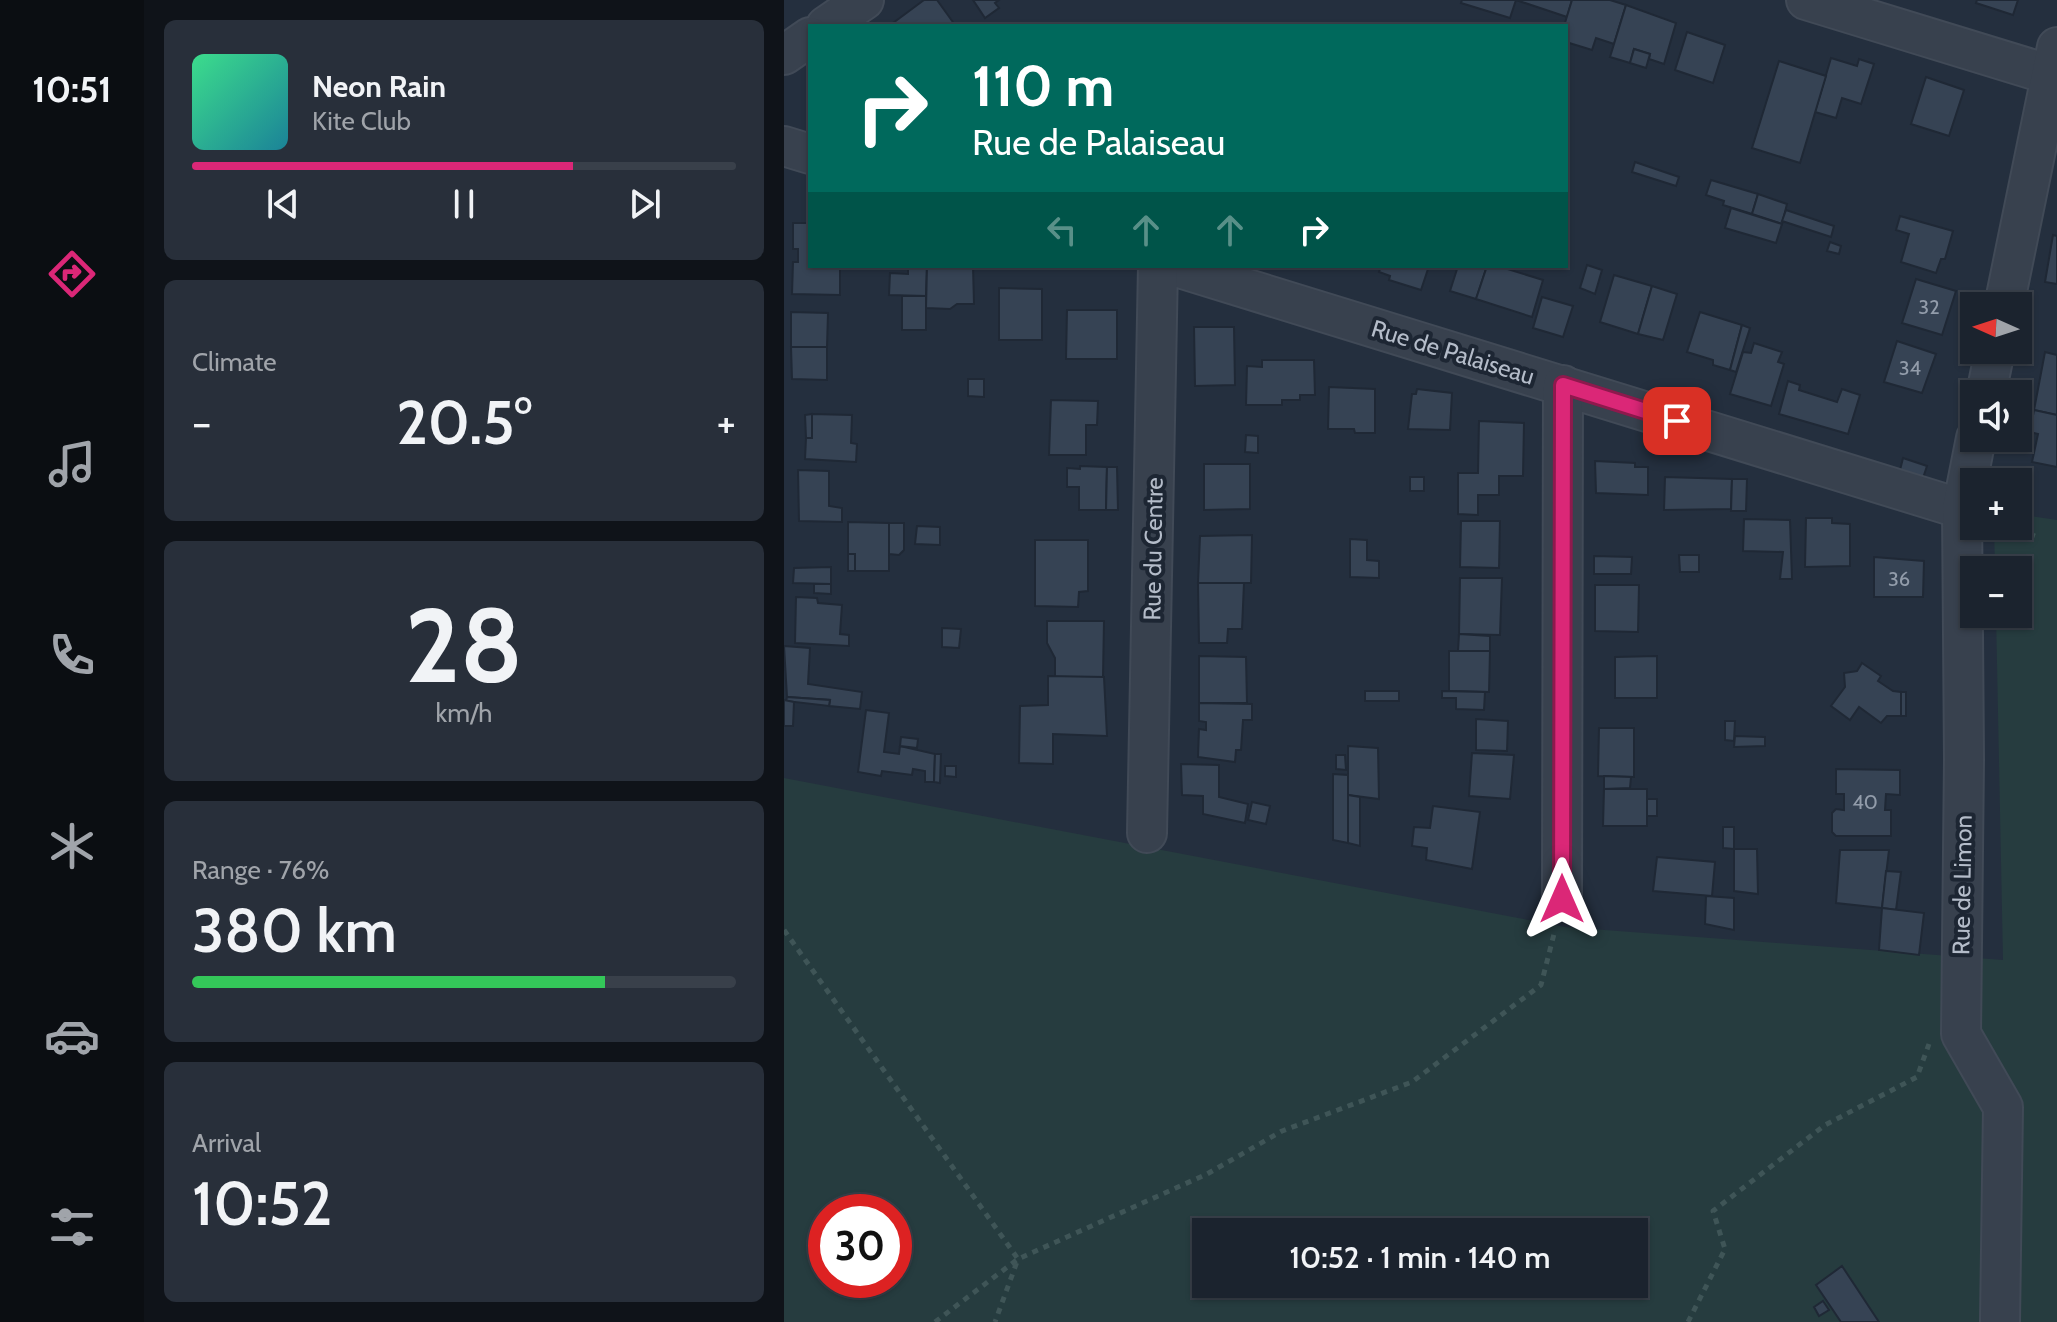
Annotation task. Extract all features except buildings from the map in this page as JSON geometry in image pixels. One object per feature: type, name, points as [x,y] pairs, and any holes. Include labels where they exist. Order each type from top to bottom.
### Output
[{"type":"street","points":[[829,24],[864,0]]},
{"type":"street","points":[[1806,0],[2054,61],[2007,292]]},
{"type":"street","points":[[784,55],[808,38]]},
{"type":"street","points":[[784,146],[808,153]]},
{"type":"street","name":"Rue du Centre","points":[[1147,833],[1158,268]]},
{"type":"street","name":"Rue de Palaiseau","points":[[1180,268],[1960,508]]},
{"type":"street","points":[[1562,899],[1563,385]]},
{"type":"street","name":"Rue de Limon","points":[[1962,540],[1961,1034],[2003,1107],[2000,1322]]},
{"type":"path","points":[[935,1322],[1018,1259],[1207,1174],[1282,1131],[1412,1082],[1541,985],[1562,899]]},
{"type":"path","points":[[784,930],[1018,1259]]},
{"type":"path","points":[[1680,1322],[1688,1319],[1725,1249],[1713,1211],[1825,1125],[1917,1077],[1933,1036],[1961,1005]]},
{"type":"path","points":[[995,1322],[1018,1259]]},
{"type":"green space","points":[[2032,516],[2057,520],[2057,1322],[784,1322],[784,778],[1565,927],[2003,960],[1996,628],[2032,628],[2032,556],[1995,556],[1994,540],[2032,540]]},
{"type":"route","points":[[1562,899],[1563,385],[1677,421]]}]
